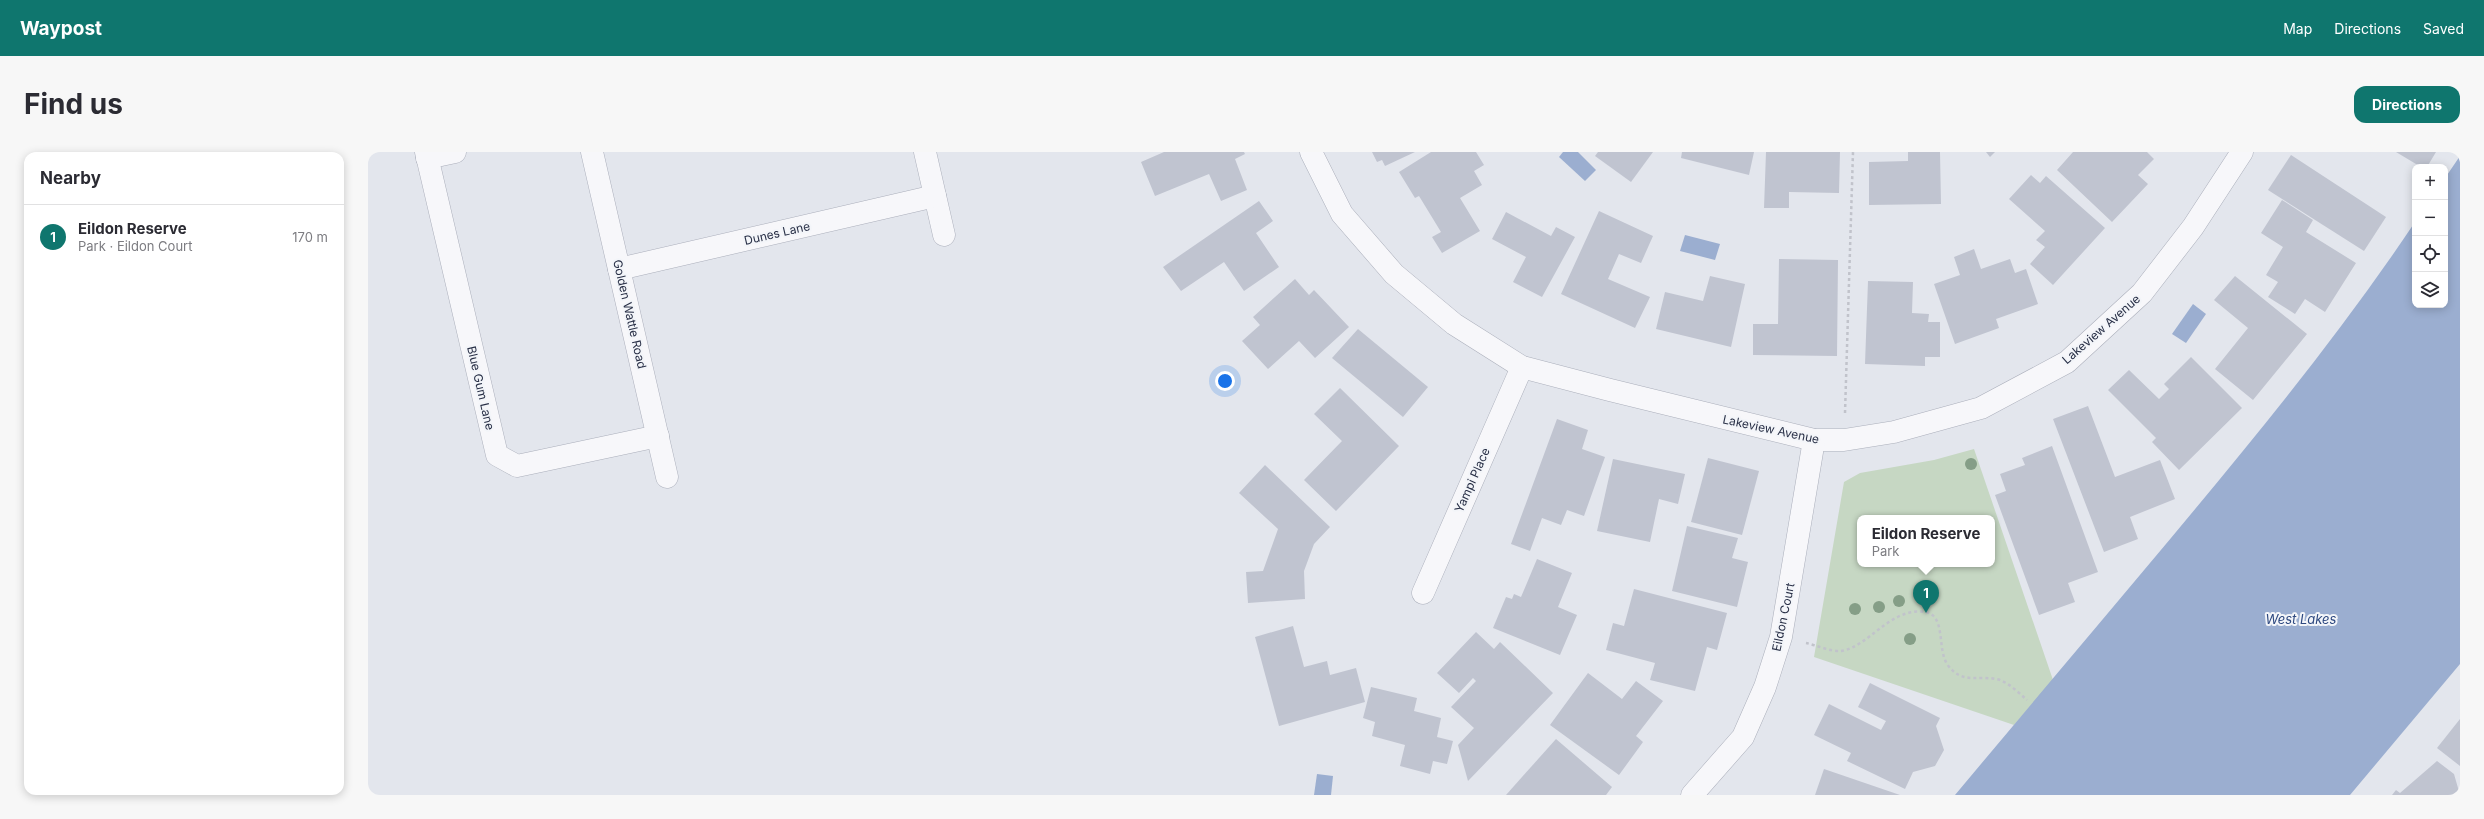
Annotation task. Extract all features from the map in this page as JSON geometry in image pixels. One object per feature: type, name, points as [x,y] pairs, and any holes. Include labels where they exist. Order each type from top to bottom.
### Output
[{"type":"street","name":"Blue Gum Lane","points":[[455,152],[427,155],[497,455],[517,466],[658,436]]},
{"type":"street","name":"Golden Wattle Road","points":[[592,152],[667,477]]},
{"type":"street","points":[[925,152],[944,235]]},
{"type":"street","name":"Lakeview Avenue","points":[[1311,152],[1342,214],[1394,274],[1454,324],[1522,367],[1814,440],[1844,440],[1894,432],[1981,408],[2066,362],[2142,293],[2193,227],[2242,152]]},
{"type":"street","name":"Dunes Lane","points":[[619,269],[935,196]]},
{"type":"street","name":"Yampi Place","points":[[1423,593],[1522,367]]},
{"type":"street","name":"Eildon Court","points":[[1692,795],[1743,737],[1765,687],[1781,637],[1814,440]]},
{"type":"path","points":[[1844,440],[1853,152]]},
{"type":"path","points":[[1781,637],[1840,651],[1853,648],[1882,625],[1910,613],[1925,612],[1936,616],[1939,623],[1942,652],[1947,664],[1956,673],[1966,678],[2000,680],[2027,700]]},
{"type":"green space","points":[[1974,449],[2053,680],[2014,725],[1814,657],[1844,482],[1860,473],[1934,460]]},
{"type":"water","points":[[1563,152],[1578,152],[1596,170],[1585,181],[1559,157]]},
{"type":"water","name":"West Lakes","points":[[2460,156],[2460,664],[2350,795],[1955,795],[2235,461],[2328,344],[2412,226],[2412,308],[2448,308],[2448,174]]},
{"type":"water","points":[[1685,235],[1720,244],[1715,260],[1680,251]]},
{"type":"water","points":[[2193,304],[2206,314],[2186,343],[2172,334]]},
{"type":"water","points":[[1317,774],[1333,776],[1331,795],[1314,795]]},
{"type":"building","points":[[1164,152],[1244,152],[1245,154],[1235,159],[1247,190],[1221,201],[1209,174],[1155,196],[1141,162]]},
{"type":"building","points":[[1372,152],[1415,152],[1385,166],[1382,160],[1377,162]]},
{"type":"building","points":[[1431,152],[1476,152],[1484,165],[1474,171],[1482,185],[1460,198],[1480,231],[1442,253],[1432,237],[1441,232],[1419,196],[1415,198],[1399,172]]},
{"type":"building","points":[[1598,152],[1653,152],[1631,182],[1595,156]]},
{"type":"building","points":[[1682,152],[1754,152],[1749,175],[1681,158]]},
{"type":"building","points":[[1766,152],[1840,152],[1839,193],[1789,192],[1789,208],[1764,208]]},
{"type":"building","points":[[1908,152],[1940,152],[1941,204],[1869,205],[1869,162],[1908,161]]},
{"type":"building","points":[[1986,152],[1995,152],[1990,157]]},
{"type":"building","points":[[2073,152],[2147,152],[2154,159],[2138,175],[2148,184],[2112,222],[2057,170]]},
{"type":"building","points":[[2396,152],[2436,152],[2429,164],[2416,164]]},
{"type":"building","points":[[2291,155],[2386,217],[2364,251],[2268,190]]},
{"type":"building","points":[[2031,175],[2040,183],[2046,176],[2105,228],[2053,285],[2030,264],[2045,247],[2036,240],[2045,231],[2009,199]]},
{"type":"building","points":[[2282,200],[2313,220],[2306,232],[2356,263],[2325,312],[2305,299],[2295,314],[2268,297],[2278,282],[2266,275],[2283,247],[2261,233]]},
{"type":"building","points":[[1259,201],[1273,221],[1256,233],[1279,267],[1244,291],[1224,262],[1181,291],[1163,267]]},
{"type":"building","points":[[1599,211],[1653,236],[1641,263],[1619,254],[1608,279],[1650,297],[1635,328],[1561,294]]},
{"type":"building","points":[[1506,212],[1551,236],[1556,227],[1575,237],[1542,297],[1513,282],[1526,257],[1492,239]]},
{"type":"building","points":[[1974,249],[1981,269],[2010,259],[2015,273],[2026,269],[2038,304],[1996,319],[1999,328],[1955,344],[1934,284],[1960,275],[1954,257]]},
{"type":"building","points":[[1779,259],[1838,260],[1837,356],[1753,355],[1753,324],[1778,324]]},
{"type":"building","points":[[1710,276],[1745,284],[1731,347],[1656,329],[1665,292],[1703,301]]},
{"type":"building","points":[[2235,276],[2307,334],[2253,400],[2215,369],[2248,328],[2214,300]]},
{"type":"building","points":[[1295,279],[1309,295],[1314,290],[1349,327],[1315,358],[1299,341],[1268,369],[1242,341],[1260,325],[1253,317]]},
{"type":"building","points":[[1868,281],[1913,282],[1912,313],[1929,314],[1928,322],[1940,322],[1940,357],[1925,357],[1925,366],[1865,364]]},
{"type":"building","points":[[1358,329],[1428,387],[1403,417],[1332,358]]},
{"type":"building","points":[[2191,357],[2242,408],[2179,470],[2152,442],[2156,438],[2108,390],[2129,370],[2159,399],[2169,389],[2164,384]]},
{"type":"building","points":[[1340,388],[1399,446],[1336,511],[1304,480],[1342,441],[1314,414]]},
{"type":"building","points":[[2088,406],[2115,477],[2160,460],[2175,499],[2130,517],[2138,539],[2104,552],[2053,419]]},
{"type":"building","points":[[1557,419],[1588,430],[1582,449],[1605,457],[1584,516],[1567,510],[1561,525],[1542,518],[1530,551],[1511,544]]},
{"type":"building","points":[[2052,446],[2098,572],[2068,583],[2075,602],[2039,615],[1995,495],[2006,491],[2000,474],[2025,465],[2022,458]]},
{"type":"building","points":[[1708,458],[1759,471],[1742,535],[1691,522]]},
{"type":"building","points":[[1613,459],[1685,474],[1678,504],[1659,499],[1650,542],[1597,531]]},
{"type":"building","points":[[1265,465],[1330,527],[1314,544],[1304,571],[1305,599],[1248,603],[1246,572],[1263,571],[1278,529],[1239,493]]},
{"type":"building","points":[[1687,526],[1738,538],[1732,558],[1748,562],[1737,607],[1672,591]]},
{"type":"building","points":[[1537,559],[1572,573],[1558,607],[1577,615],[1560,655],[1493,628],[1506,597],[1512,599],[1514,594],[1521,597]]},
{"type":"building","points":[[1634,589],[1727,613],[1717,650],[1707,647],[1695,691],[1650,680],[1655,663],[1606,650],[1613,623],[1624,626]]},
{"type":"building","points":[[1293,626],[1304,667],[1327,661],[1330,675],[1356,668],[1365,702],[1279,726],[1255,637]]},
{"type":"building","points":[[1476,632],[1494,649],[1500,642],[1553,693],[1468,781],[1458,745],[1474,728],[1451,707],[1476,681],[1473,678],[1459,693],[1437,673]]},
{"type":"building","points":[[1588,673],[1622,699],[1636,681],[1663,701],[1636,736],[1643,742],[1619,775],[1550,725]]},
{"type":"building","points":[[1870,683],[1940,718],[1936,726],[1944,750],[1935,766],[1913,772],[1905,789],[1847,761],[1851,753],[1814,735],[1829,704],[1881,730],[1886,721],[1858,707]]},
{"type":"building","points":[[1371,687],[1417,698],[1414,711],[1441,718],[1437,737],[1453,741],[1447,764],[1433,761],[1430,774],[1400,766],[1405,745],[1372,736],[1375,722],[1363,718]]},
{"type":"building","points":[[2460,719],[2460,766],[2437,748]]},
{"type":"building","points":[[1556,739],[1612,787],[1606,795],[1506,795]]},
{"type":"building","points":[[2437,761],[2454,774],[2460,795],[2392,795],[2396,790],[2400,793]]},
{"type":"building","points":[[1824,769],[1900,795],[1815,795]]},
{"type":"place","name":"Eildon Reserve","points":[[1926,613]]}]
